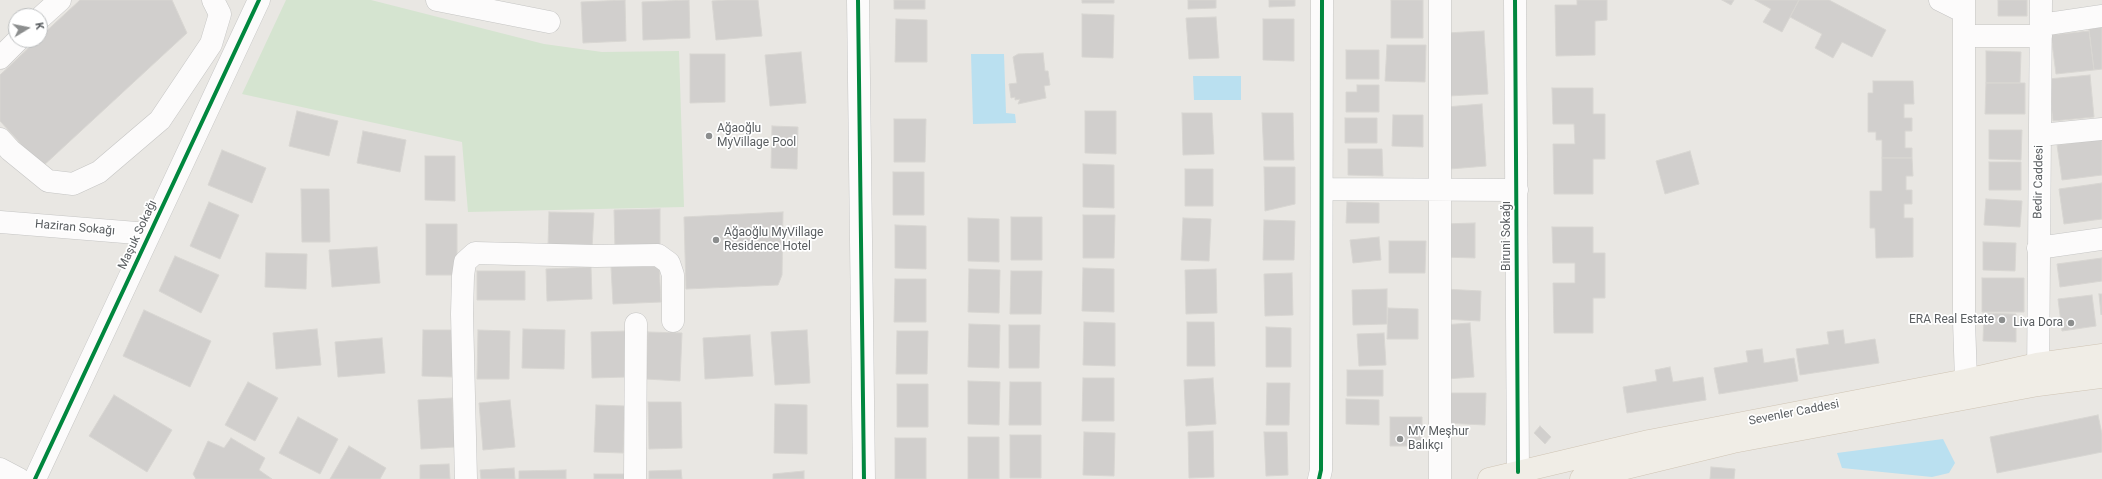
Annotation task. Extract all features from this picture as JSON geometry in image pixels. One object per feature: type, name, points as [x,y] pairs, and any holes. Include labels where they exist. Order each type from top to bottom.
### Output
[{"type":"main road","name":"Sevenler Caddesi","points":[[1581,479],[1733,442],[1962,401],[2037,375],[2102,355]]},
{"type":"main road","name":"Sevenler Caddesi","points":[[1489,479],[1649,441],[1966,380],[2037,375],[2102,377]]},
{"type":"street","points":[[48,11],[60,0]]},
{"type":"street","points":[[0,139],[10,150],[48,181],[73,184],[99,172],[160,120],[211,44],[220,14],[213,0]]},
{"type":"street","name":"Maşuk Sokağı","points":[[35,479],[259,0]]},
{"type":"street","points":[[858,0],[864,479]]},
{"type":"street","points":[[1319,479],[1321,462],[1322,0]]},
{"type":"street","points":[[1440,0],[1440,479]]},
{"type":"street","name":"Biruni Sokağı","points":[[1515,0],[1518,472]]},
{"type":"street","points":[[1940,0],[1964,6],[1964,321],[1966,380]]},
{"type":"street","name":"Bedir Caddesi","points":[[2037,375],[2041,0]]},
{"type":"street","points":[[450,1],[549,22]]},
{"type":"street","points":[[1965,36],[2041,31],[2102,16]]},
{"type":"street","points":[[0,58],[10,48]]},
{"type":"street","points":[[2040,135],[2102,129]]},
{"type":"street","points":[[1322,189],[1517,190]]},
{"type":"street","name":"Haziran Sokağı","points":[[0,222],[149,234]]},
{"type":"street","points":[[2038,248],[2102,239]]},
{"type":"street","points":[[466,479],[462,314],[463,276],[465,262],[475,253],[596,256],[658,255],[669,263],[673,275],[673,321]]},
{"type":"street","points":[[635,479],[636,324]]},
{"type":"street","points":[[0,469],[19,479]]},
{"type":"green space","points":[[286,0],[371,0],[544,44],[602,52],[679,51],[684,207],[468,212],[462,142],[242,94]]},
{"type":"water","points":[[971,54],[1004,54],[1006,113],[1015,114],[1016,123],[973,124]]},
{"type":"water","points":[[1193,76],[1241,76],[1241,100],[1194,100]]},
{"type":"water","points":[[1943,439],[1955,463],[1949,473],[1932,477],[1842,468],[1837,453]]},
{"type":"building","points":[[80,0],[172,0],[187,33],[42,167],[0,121],[0,75],[29,48],[48,48],[48,30]]},
{"type":"building","points":[[625,0],[626,41],[583,43],[581,2]]},
{"type":"building","points":[[689,0],[690,38],[643,40],[642,2]]},
{"type":"building","points":[[758,0],[762,36],[716,40],[712,1]]},
{"type":"building","points":[[894,0],[925,0],[925,9],[894,9]]},
{"type":"building","points":[[1082,0],[1114,0],[1114,3],[1082,3]]},
{"type":"building","points":[[1188,0],[1216,0],[1216,8],[1188,9]]},
{"type":"building","points":[[1269,0],[1295,0],[1295,6],[1269,7]]},
{"type":"building","points":[[1391,0],[1423,0],[1423,38],[1391,38]]},
{"type":"building","points":[[1577,0],[1607,0],[1607,20],[1595,21],[1595,55],[1556,56],[1555,5],[1577,5]]},
{"type":"building","points":[[1722,0],[1734,0],[1731,5]]},
{"type":"building","points":[[1755,0],[1799,0],[1782,32],[1763,22],[1771,9]]},
{"type":"building","points":[[1799,0],[1829,0],[1886,30],[1872,57],[1842,42],[1833,58],[1815,48],[1822,34],[1790,17]]},
{"type":"building","points":[[1998,0],[2027,0],[2027,16],[1998,16]]},
{"type":"building","points":[[1082,14],[1114,15],[1113,58],[1082,57]]},
{"type":"building","points":[[1216,17],[1219,58],[1189,59],[1186,18]]},
{"type":"building","points":[[896,19],[927,20],[927,62],[895,62]]},
{"type":"building","points":[[1263,19],[1294,19],[1294,61],[1263,60]]},
{"type":"building","points":[[2102,27],[2102,69],[2094,70],[2089,29]]},
{"type":"building","points":[[1484,31],[1488,94],[1449,96],[1446,33]]},
{"type":"building","points":[[2089,31],[2094,70],[2056,74],[2051,35]]},
{"type":"building","points":[[1387,45],[1426,45],[1425,82],[1385,81]]},
{"type":"building","points":[[1346,50],[1379,50],[1379,79],[1346,79]]},
{"type":"building","points":[[1986,51],[2021,52],[2020,83],[1986,83]]},
{"type":"building","points":[[801,52],[806,103],[770,106],[765,55]]},
{"type":"building","points":[[1043,53],[1045,71],[1048,71],[1050,85],[1044,86],[1046,98],[1018,104],[1020,99],[1015,100],[1015,97],[1011,98],[1009,84],[1017,83],[1013,57],[1018,54]]},
{"type":"building","points":[[690,54],[725,54],[725,102],[690,103]]},
{"type":"building","points":[[2090,75],[2094,117],[2053,121],[2048,79]]},
{"type":"building","points":[[1873,81],[1913,81],[1914,104],[1904,104],[1904,118],[1912,118],[1912,131],[1905,131],[1905,148],[1912,148],[1912,158],[1882,158],[1882,140],[1876,140],[1876,132],[1868,132],[1868,93],[1873,93]]},
{"type":"building","points":[[1986,83],[2025,83],[2025,114],[1985,114]]},
{"type":"building","points":[[1357,85],[1379,85],[1379,112],[1346,112],[1346,92],[1357,92]]},
{"type":"building","points":[[1552,88],[1593,88],[1593,114],[1605,114],[1605,159],[1593,159],[1593,194],[1554,194],[1553,144],[1575,144],[1574,124],[1553,124]]},
{"type":"building","points":[[1482,104],[1486,166],[1450,169],[1446,107]]},
{"type":"building","points":[[297,111],[338,121],[329,156],[289,146]]},
{"type":"building","points":[[1085,111],[1116,111],[1116,154],[1085,153]]},
{"type":"building","points":[[1182,113],[1212,113],[1214,154],[1183,155]]},
{"type":"building","points":[[1262,113],[1293,113],[1294,160],[1264,160]]},
{"type":"building","points":[[1393,115],[1423,115],[1423,147],[1392,146]]},
{"type":"building","points":[[1345,118],[1377,118],[1377,143],[1345,143]]},
{"type":"building","points":[[894,119],[926,119],[925,162],[894,162]]},
{"type":"building","points":[[772,126],[798,127],[797,169],[771,168]]},
{"type":"building","points":[[1989,130],[2022,130],[2021,160],[1989,159]]},
{"type":"building","points":[[363,131],[406,140],[400,172],[357,163]]},
{"type":"building","points":[[2102,139],[2102,175],[2062,180],[2057,145]]},
{"type":"building","points":[[1348,149],[1382,149],[1383,176],[1348,175]]},
{"type":"building","points":[[222,150],[266,168],[252,203],[208,185]]},
{"type":"building","points":[[1690,151],[1699,184],[1665,194],[1656,161]]},
{"type":"building","points":[[425,156],[455,156],[455,201],[425,200]]},
{"type":"building","points":[[1882,158],[1912,158],[1913,176],[1906,176],[1906,190],[1912,190],[1912,204],[1904,204],[1904,218],[1913,218],[1913,257],[1876,258],[1875,228],[1870,228],[1870,191],[1882,191]]},
{"type":"building","points":[[1989,162],[2021,162],[2021,190],[1989,190]]},
{"type":"building","points":[[1083,164],[1114,165],[1114,208],[1083,207]]},
{"type":"building","points":[[1264,167],[1295,167],[1295,204],[1265,211]]},
{"type":"building","points":[[1185,169],[1213,169],[1213,206],[1185,206]]},
{"type":"building","points":[[893,172],[924,172],[924,215],[893,215]]},
{"type":"building","points":[[2102,183],[2102,219],[2064,224],[2059,189]]},
{"type":"building","points":[[301,189],[329,189],[330,242],[302,242]]},
{"type":"building","points":[[1986,199],[2022,201],[2020,227],[1984,225]]},
{"type":"building","points":[[209,202],[239,215],[220,259],[190,246]]},
{"type":"building","points":[[1347,202],[1379,203],[1379,223],[1346,223]]},
{"type":"building","points":[[660,209],[660,248],[615,249],[614,210]]},
{"type":"building","points":[[549,212],[594,213],[592,248],[548,246]]},
{"type":"building","points":[[783,212],[782,275],[778,285],[686,289],[684,217]]},
{"type":"building","points":[[1083,215],[1115,215],[1114,258],[1083,258]]},
{"type":"building","points":[[1011,217],[1042,217],[1042,260],[1011,260]]},
{"type":"building","points":[[968,218],[999,219],[999,262],[968,261]]},
{"type":"building","points":[[1183,218],[1211,219],[1209,261],[1181,260]]},
{"type":"building","points":[[1264,220],[1295,221],[1294,260],[1263,260]]},
{"type":"building","points":[[1475,223],[1475,258],[1442,257],[1442,224]]},
{"type":"building","points":[[426,224],[457,224],[457,275],[426,275]]},
{"type":"building","points":[[895,225],[926,226],[926,269],[895,268]]},
{"type":"building","points":[[1552,227],[1593,227],[1593,253],[1605,253],[1605,298],[1593,298],[1593,333],[1554,333],[1553,283],[1575,283],[1575,263],[1553,263]]},
{"type":"building","points":[[1379,237],[1381,260],[1353,263],[1350,240]]},
{"type":"building","points":[[1389,241],[1426,241],[1425,273],[1389,273]]},
{"type":"building","points":[[1983,242],[2016,243],[2015,271],[1983,270]]},
{"type":"building","points":[[377,247],[380,283],[332,287],[329,250]]},
{"type":"building","points":[[266,253],[307,254],[306,289],[265,287]]},
{"type":"building","points":[[175,256],[219,275],[201,313],[159,291]]},
{"type":"building","points":[[2102,258],[2102,281],[2060,287],[2057,264]]},
{"type":"building","points":[[659,264],[661,302],[613,304],[611,267]]},
{"type":"building","points":[[591,267],[592,299],[547,301],[546,269]]},
{"type":"building","points":[[1083,268],[1114,269],[1114,312],[1082,311]]},
{"type":"building","points":[[969,269],[1000,270],[999,313],[968,312]]},
{"type":"building","points":[[1216,269],[1217,313],[1186,314],[1185,270]]},
{"type":"building","points":[[477,271],[525,271],[525,300],[477,300]]},
{"type":"building","points":[[1011,271],[1042,271],[1041,314],[1010,314]]},
{"type":"building","points":[[1292,273],[1293,315],[1265,316],[1264,274]]},
{"type":"building","points":[[1982,278],[2024,278],[2024,312],[1982,312]]},
{"type":"building","points":[[895,279],[926,279],[926,322],[894,322]]},
{"type":"building","points":[[1387,289],[1387,324],[1353,325],[1352,290]]},
{"type":"building","points":[[1444,289],[1481,291],[1480,321],[1443,319]]},
{"type":"building","points":[[2099,294],[2102,294],[2101,315]]},
{"type":"building","points":[[2092,295],[2096,326],[2062,331],[2058,299]]},
{"type":"building","points":[[1388,308],[1418,309],[1418,339],[1387,339]]},
{"type":"building","points":[[144,310],[211,341],[190,387],[123,356]]},
{"type":"building","points":[[1984,313],[2016,314],[2016,342],[1983,341]]},
{"type":"building","points":[[1084,322],[1115,323],[1115,366],[1083,365]]},
{"type":"building","points":[[1187,322],[1214,322],[1215,366],[1187,366]]},
{"type":"building","points":[[1470,323],[1474,377],[1446,379],[1442,325]]},
{"type":"building","points":[[969,324],[1000,325],[999,368],[968,367]]},
{"type":"building","points":[[1009,325],[1040,325],[1039,368],[1009,368]]},
{"type":"building","points":[[1266,327],[1291,328],[1291,367],[1266,367]]},
{"type":"building","points":[[317,329],[321,365],[276,369],[273,333]]},
{"type":"building","points":[[523,329],[565,330],[564,369],[522,368]]},
{"type":"building","points":[[423,330],[453,330],[452,377],[422,376]]},
{"type":"building","points":[[478,330],[510,331],[509,379],[477,379]]},
{"type":"building","points":[[807,330],[810,383],[775,385],[771,332]]},
{"type":"building","points":[[1843,330],[1845,344],[1875,339],[1879,363],[1800,375],[1796,349],[1829,344],[1827,332]]},
{"type":"building","points":[[627,331],[627,377],[592,378],[591,332]]},
{"type":"building","points":[[897,331],[928,331],[927,374],[896,374]]},
{"type":"building","points":[[648,332],[682,333],[680,381],[646,379]]},
{"type":"building","points":[[1384,333],[1386,365],[1359,366],[1357,334]]},
{"type":"building","points":[[750,335],[753,376],[705,379],[703,338]]},
{"type":"building","points":[[382,338],[385,373],[338,377],[335,342]]},
{"type":"building","points":[[1762,349],[1764,363],[1794,358],[1798,381],[1719,394],[1714,368],[1748,362],[1746,351]]},
{"type":"building","points":[[1670,367],[1673,382],[1703,377],[1706,400],[1627,413],[1623,387],[1657,381],[1655,370]]},
{"type":"building","points":[[1347,370],[1383,370],[1383,396],[1347,396]]},
{"type":"building","points":[[1083,378],[1114,378],[1114,421],[1082,421]]},
{"type":"building","points":[[1213,378],[1216,424],[1186,426],[1184,380]]},
{"type":"building","points":[[968,381],[1000,382],[999,425],[968,424]]},
{"type":"building","points":[[248,382],[278,398],[255,441],[225,425]]},
{"type":"building","points":[[1010,382],[1041,382],[1041,425],[1009,425]]},
{"type":"building","points":[[1267,383],[1290,383],[1289,425],[1266,425]]},
{"type":"building","points":[[897,384],[928,384],[928,427],[897,427]]},
{"type":"building","points":[[1444,393],[1486,393],[1485,425],[1443,423]]},
{"type":"building","points":[[114,395],[172,430],[147,472],[89,436]]},
{"type":"building","points":[[452,398],[455,447],[421,449],[418,400]]},
{"type":"building","points":[[1346,399],[1379,400],[1379,425],[1346,424]]},
{"type":"building","points":[[510,400],[515,447],[483,450],[479,403]]},
{"type":"building","points":[[648,402],[681,402],[682,448],[649,449]]},
{"type":"building","points":[[775,404],[807,405],[807,454],[774,453]]},
{"type":"building","points":[[596,405],[625,406],[623,453],[594,452]]},
{"type":"building","points":[[2098,415],[2102,434],[2102,452],[1997,473],[1990,437]]},
{"type":"building","points":[[298,417],[338,439],[320,474],[279,453]]},
{"type":"building","points":[[1390,417],[1422,417],[1422,446],[1390,446]]},
{"type":"building","points":[[1540,426],[1551,437],[1545,444],[1534,433]]},
{"type":"building","points":[[1213,431],[1214,477],[1189,478],[1188,432]]},
{"type":"building","points":[[1084,432],[1115,433],[1114,476],[1083,475]]},
{"type":"building","points":[[1264,432],[1287,432],[1288,475],[1266,476]]},
{"type":"building","points":[[1010,435],[1041,435],[1041,478],[1010,478]]},
{"type":"building","points":[[968,437],[999,437],[999,479],[968,479]]},
{"type":"building","points":[[231,438],[265,458],[259,470],[272,479],[196,479],[193,474],[208,441],[224,448]]},
{"type":"building","points":[[895,438],[926,438],[926,479],[895,479]]},
{"type":"building","points":[[349,446],[386,468],[380,479],[330,479]]},
{"type":"building","points":[[449,464],[450,479],[420,479],[420,465]]},
{"type":"building","points":[[1711,467],[1735,469],[1734,479],[1710,479]]},
{"type":"building","points":[[514,468],[515,479],[481,479],[480,470]]},
{"type":"building","points":[[566,470],[566,479],[519,479],[519,471]]},
{"type":"building","points":[[681,470],[682,479],[649,479],[649,471]]},
{"type":"building","points":[[804,471],[804,479],[773,479],[773,474]]},
{"type":"building","points":[[594,474],[624,474],[624,479],[594,479]]},
{"type":"cycle path","points":[[35,479],[259,0]]},
{"type":"cycle path","points":[[858,0],[864,479]]},
{"type":"cycle path","points":[[1319,479],[1321,470],[1322,0]]},
{"type":"cycle path","points":[[1515,0],[1518,472]]},
{"type":"place","name":"Ağaoğlu MyVillage Pool","points":[[709,136]]},
{"type":"place","name":"Ağaoğlu MyVillage Residence Hotel","points":[[716,240]]},
{"type":"place","name":"ERA Real Estate","points":[[2002,320]]},
{"type":"place","name":"Liva Dora","points":[[2071,323]]},
{"type":"place","name":"MY Meşhur Balıkçı","points":[[1400,439]]}]
